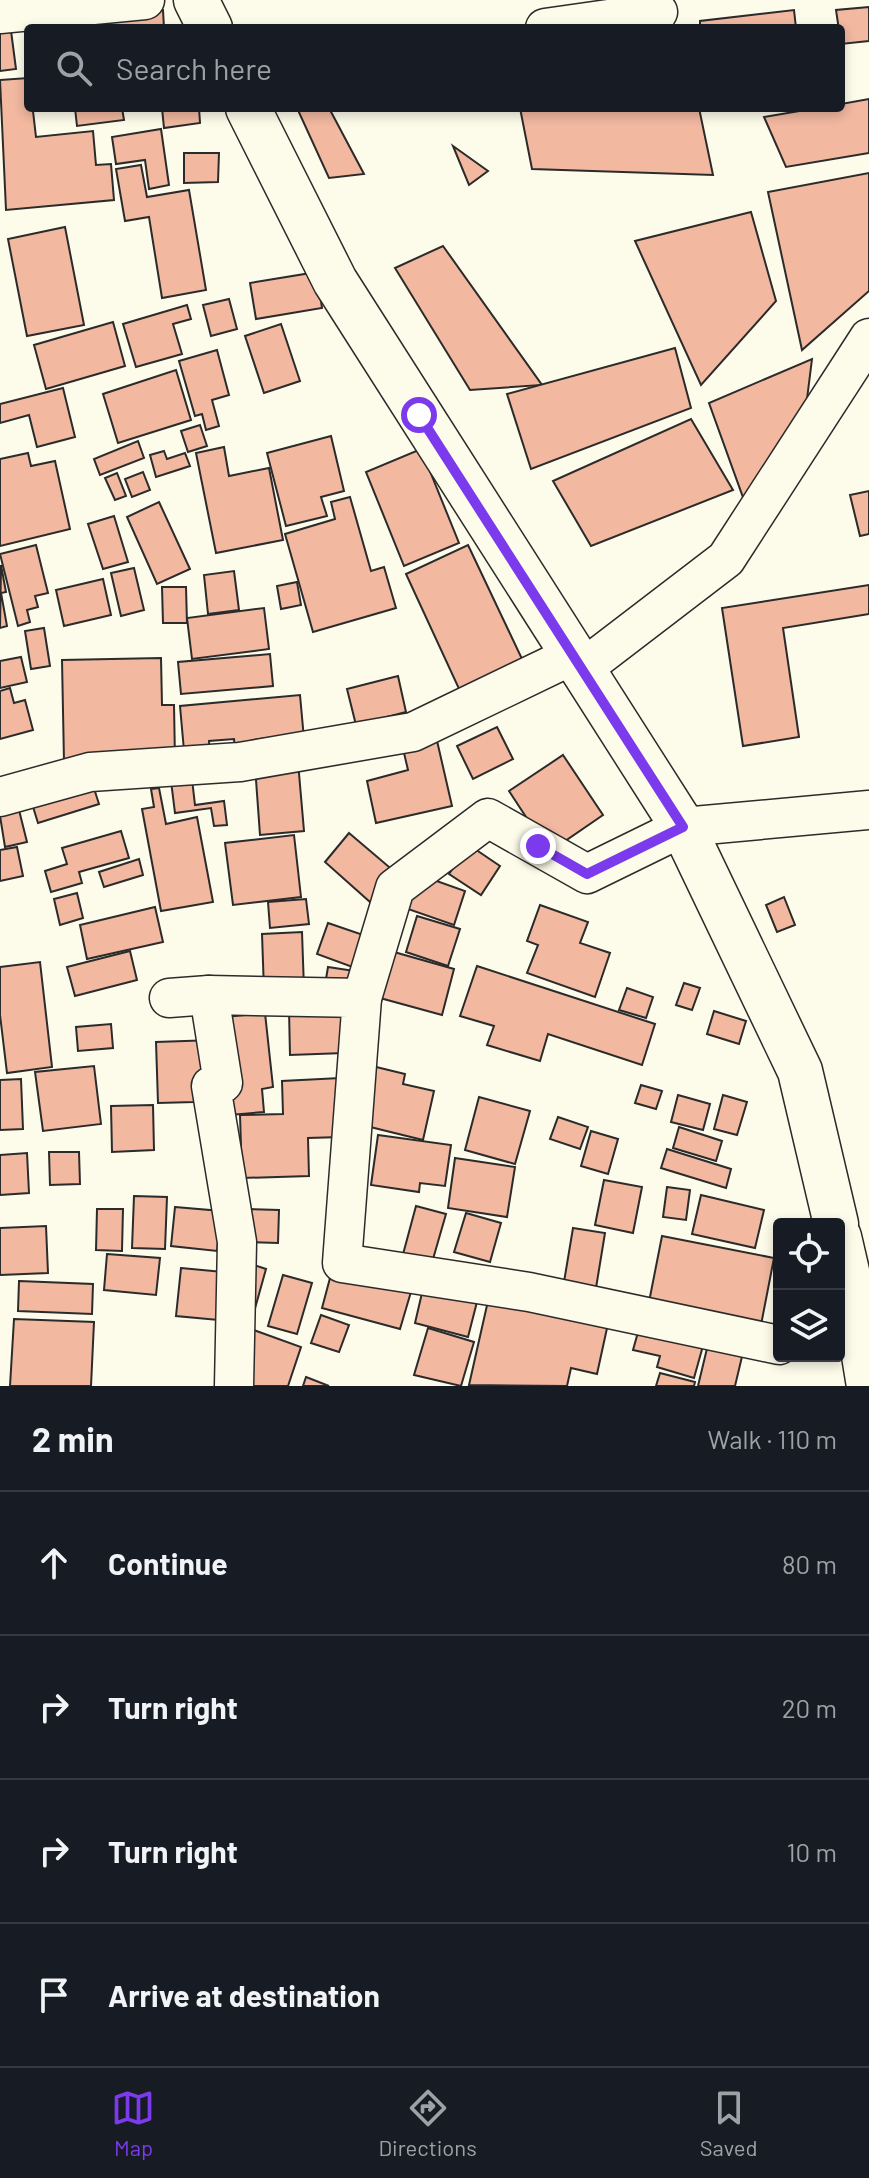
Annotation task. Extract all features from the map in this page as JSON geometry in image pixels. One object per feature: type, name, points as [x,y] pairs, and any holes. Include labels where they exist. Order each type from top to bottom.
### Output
[{"type":"main road","points":[[196,0],[208,24]]},
{"type":"main road","points":[[250,112],[335,281],[683,827],[800,1071],[835,1218]]},
{"type":"main road","points":[[845,1267],[869,1386]]},
{"type":"street","points":[[0,14],[145,0]]},
{"type":"street","points":[[573,24],[658,12]]},
{"type":"street","points":[[0,797],[90,772],[240,762],[413,732],[576,663],[726,559],[869,338]]},
{"type":"street","points":[[773,1344],[529,1292],[342,1263],[362,998],[395,888],[488,818],[587,874],[683,827],[869,810]]},
{"type":"street","points":[[169,998],[209,995],[362,998]]},
{"type":"street","points":[[209,995],[223,1083],[211,1086],[237,1242],[234,1386]]},
{"type":"building","points":[[869,7],[869,41],[845,44],[845,24],[838,24],[836,10]]},
{"type":"building","points":[[163,10],[164,24],[93,24],[92,16]]},
{"type":"building","points":[[794,10],[796,24],[700,24],[700,21]]},
{"type":"building","points":[[10,23],[16,69],[0,71],[0,24]]},
{"type":"building","points":[[24,78],[24,112],[33,112],[36,137],[93,131],[96,165],[111,164],[114,200],[6,210],[0,80]]},
{"type":"building","points":[[869,99],[869,153],[786,167],[764,117],[793,112],[845,112],[845,103]]},
{"type":"building","points":[[75,112],[123,112],[124,120],[77,126]]},
{"type":"building","points":[[162,112],[199,112],[200,123],[164,128]]},
{"type":"building","points":[[299,112],[331,112],[364,174],[329,178]]},
{"type":"building","points":[[521,112],[700,112],[713,175],[532,169]]},
{"type":"building","points":[[161,129],[169,185],[149,189],[145,160],[116,164],[112,137]]},
{"type":"building","points":[[453,146],[488,171],[469,185]]},
{"type":"building","points":[[184,153],[219,153],[218,182],[184,183]]},
{"type":"building","points":[[141,165],[147,197],[189,190],[206,290],[162,298],[149,217],[125,221],[116,169]]},
{"type":"building","points":[[869,173],[869,291],[802,350],[768,192]]},
{"type":"building","points":[[751,212],[776,301],[701,385],[635,241]]},
{"type":"building","points":[[65,227],[84,325],[27,336],[8,239]]},
{"type":"building","points":[[443,246],[542,385],[470,390],[395,268]]},
{"type":"building","points":[[317,272],[322,308],[256,319],[250,283]]},
{"type":"building","points":[[229,299],[237,329],[211,336],[203,305]]},
{"type":"building","points":[[187,305],[191,319],[173,324],[182,354],[136,367],[123,324]]},
{"type":"building","points":[[113,322],[125,366],[46,389],[34,345]]},
{"type":"building","points":[[281,324],[300,381],[264,393],[245,336]]},
{"type":"building","points":[[675,348],[691,408],[531,469],[507,394]]},
{"type":"building","points":[[217,350],[229,395],[212,400],[219,426],[206,430],[202,414],[195,416],[179,361]]},
{"type":"building","points":[[812,359],[805,415],[744,500],[709,403]]},
{"type":"building","points":[[176,370],[191,420],[118,443],[103,394]]},
{"type":"building","points":[[63,388],[75,437],[37,447],[29,415],[0,423],[0,404]]},
{"type":"building","points":[[691,419],[733,490],[591,546],[553,481]]},
{"type":"building","points":[[200,425],[207,446],[188,452],[181,431]]},
{"type":"building","points":[[331,436],[344,491],[321,497],[327,516],[286,526],[267,453]]},
{"type":"building","points":[[138,441],[144,458],[100,475],[94,459]]},
{"type":"building","points":[[224,447],[229,476],[269,468],[283,540],[216,553],[196,453]]},
{"type":"building","points":[[421,449],[459,543],[404,566],[366,472]]},
{"type":"building","points":[[164,451],[167,459],[185,453],[190,466],[156,477],[150,455]]},
{"type":"building","points":[[28,453],[31,466],[55,461],[70,529],[0,546],[0,459]]},
{"type":"building","points":[[143,472],[150,490],[132,497],[125,479]]},
{"type":"building","points":[[117,473],[126,496],[115,500],[105,478]]},
{"type":"building","points":[[869,491],[869,534],[860,536],[850,495]]},
{"type":"building","points":[[350,497],[371,571],[384,567],[396,608],[313,632],[285,534],[335,519],[331,502]]},
{"type":"building","points":[[159,502],[190,569],[157,584],[127,517]]},
{"type":"building","points":[[114,516],[128,562],[103,569],[88,524]]},
{"type":"building","points":[[36,545],[48,593],[35,596],[38,607],[27,610],[30,622],[18,626],[0,554]]},
{"type":"building","points":[[468,545],[523,661],[460,691],[406,574]]},
{"type":"building","points":[[1,565],[6,592],[1,593],[7,626],[0,628]]},
{"type":"building","points":[[134,568],[144,610],[121,616],[111,573]]},
{"type":"building","points":[[234,571],[239,610],[208,614],[204,575]]},
{"type":"building","points":[[103,579],[111,615],[64,626],[56,590]]},
{"type":"building","points":[[297,582],[301,605],[281,609],[277,586]]},
{"type":"building","points":[[869,585],[869,614],[783,628],[799,737],[743,746],[722,608]]},
{"type":"building","points":[[162,587],[186,587],[187,623],[163,623]]},
{"type":"building","points":[[264,608],[269,649],[192,659],[187,618]]},
{"type":"building","points":[[44,628],[50,666],[31,669],[25,631]]},
{"type":"building","points":[[270,654],[273,686],[181,694],[178,662]]},
{"type":"building","points":[[21,657],[27,682],[0,688],[0,661]]},
{"type":"building","points":[[161,658],[162,705],[174,705],[175,760],[64,762],[62,660]]},
{"type":"building","points":[[398,676],[406,712],[356,725],[347,689]]},
{"type":"building","points":[[10,688],[14,703],[25,700],[33,730],[0,739],[0,691]]},
{"type":"building","points":[[300,695],[305,750],[274,737],[252,740],[253,750],[235,751],[234,739],[209,741],[210,760],[185,762],[180,706]]},
{"type":"building","points":[[497,727],[513,759],[473,779],[457,746]]},
{"type":"building","points":[[435,732],[452,806],[376,823],[367,781],[408,770],[401,740]]},
{"type":"building","points":[[563,755],[603,815],[549,852],[509,791]]},
{"type":"building","points":[[298,762],[304,831],[260,835],[255,766]]},
{"type":"building","points":[[91,779],[99,804],[38,823],[30,797]]},
{"type":"building","points":[[192,779],[195,805],[224,801],[227,825],[214,826],[211,808],[175,813],[171,781]]},
{"type":"building","points":[[159,788],[166,824],[197,817],[213,902],[161,911],[142,809],[154,807],[151,789]]},
{"type":"building","points":[[19,810],[27,842],[5,847],[0,816]]},
{"type":"building","points":[[121,831],[129,858],[79,872],[82,883],[51,892],[45,871],[67,864],[62,848]]},
{"type":"building","points":[[349,833],[395,872],[370,902],[325,862]]},
{"type":"building","points":[[294,835],[301,897],[233,905],[225,843]]},
{"type":"building","points":[[469,845],[500,866],[481,895],[449,874]]},
{"type":"building","points":[[17,847],[23,876],[0,881],[0,850]]},
{"type":"building","points":[[139,859],[143,875],[104,887],[99,872]]},
{"type":"building","points":[[417,874],[465,891],[454,925],[405,908]]},
{"type":"building","points":[[77,893],[83,918],[60,925],[54,899]]},
{"type":"building","points":[[784,897],[795,925],[777,932],[766,905]]},
{"type":"building","points":[[306,899],[309,924],[270,928],[268,902]]},
{"type":"building","points":[[540,905],[588,922],[580,943],[610,953],[595,997],[527,973],[538,945],[527,941]]},
{"type":"building","points":[[155,907],[163,942],[87,959],[80,925]]},
{"type":"building","points":[[417,916],[460,929],[448,966],[406,952]]},
{"type":"building","points":[[328,923],[378,940],[366,972],[317,954]]},
{"type":"building","points":[[302,932],[304,989],[264,991],[262,934]]},
{"type":"building","points":[[130,951],[137,980],[75,996],[67,967]]},
{"type":"building","points":[[394,952],[454,969],[442,1015],[380,998]]},
{"type":"building","points":[[40,962],[52,1067],[7,1073],[0,1015],[0,967]]},
{"type":"building","points":[[477,966],[655,1024],[642,1065],[548,1034],[540,1061],[487,1045],[494,1026],[460,1016]]},
{"type":"building","points":[[328,967],[361,972],[324,991]]},
{"type":"building","points":[[684,983],[700,988],[692,1010],[676,1005]]},
{"type":"building","points":[[627,988],[653,997],[646,1018],[619,1010]]},
{"type":"building","points":[[344,1008],[344,1053],[290,1055],[289,1010]]},
{"type":"building","points":[[714,1011],[746,1021],[739,1044],[707,1034]]},
{"type":"building","points":[[265,1013],[273,1087],[262,1089],[264,1112],[218,1116],[225,1017]]},
{"type":"building","points":[[111,1024],[113,1048],[78,1051],[76,1027]]},
{"type":"building","points":[[214,1040],[216,1082],[194,1083],[194,1102],[158,1103],[156,1042]]},
{"type":"building","points":[[368,1065],[405,1074],[403,1084],[434,1091],[423,1140],[354,1123]]},
{"type":"building","points":[[94,1066],[101,1124],[43,1131],[35,1072]]},
{"type":"building","points":[[340,1078],[341,1137],[308,1138],[309,1176],[242,1178],[240,1115],[283,1114],[282,1081]]},
{"type":"building","points":[[21,1079],[23,1129],[0,1130],[0,1080]]},
{"type":"building","points":[[641,1085],[662,1091],[656,1109],[635,1103]]},
{"type":"building","points":[[678,1095],[710,1104],[703,1130],[671,1122]]},
{"type":"building","points":[[723,1095],[747,1102],[737,1135],[714,1129]]},
{"type":"building","points":[[479,1097],[530,1111],[515,1164],[465,1150]]},
{"type":"building","points":[[153,1105],[154,1150],[112,1152],[111,1106]]},
{"type":"building","points":[[558,1117],[588,1127],[580,1149],[550,1139]]},
{"type":"building","points":[[679,1127],[722,1141],[716,1161],[673,1148]]},
{"type":"building","points":[[591,1131],[618,1139],[608,1174],[581,1166]]},
{"type":"building","points":[[378,1135],[451,1145],[445,1186],[420,1183],[419,1192],[371,1185]]},
{"type":"building","points":[[667,1149],[731,1169],[726,1188],[661,1168]]},
{"type":"building","points":[[49,1152],[79,1152],[80,1184],[50,1185]]},
{"type":"building","points":[[27,1153],[29,1193],[0,1195],[0,1155]]},
{"type":"building","points":[[455,1158],[515,1167],[507,1217],[448,1208]]},
{"type":"building","points":[[604,1180],[642,1187],[633,1233],[595,1225]]},
{"type":"building","points":[[667,1187],[690,1190],[686,1220],[663,1217]]},
{"type":"building","points":[[701,1195],[764,1210],[755,1248],[692,1234]]},
{"type":"building","points":[[134,1196],[167,1197],[165,1249],[132,1248]]},
{"type":"building","points":[[416,1206],[446,1214],[431,1266],[402,1258]]},
{"type":"building","points":[[175,1207],[221,1211],[217,1251],[171,1246]]},
{"type":"building","points":[[97,1209],[123,1209],[122,1251],[96,1250]]},
{"type":"building","points":[[247,1209],[279,1210],[278,1243],[246,1242]]},
{"type":"building","points":[[466,1213],[501,1223],[490,1262],[454,1252]]},
{"type":"building","points":[[46,1226],[48,1273],[0,1275],[0,1228]]},
{"type":"building","points":[[573,1228],[605,1233],[596,1288],[564,1282]]},
{"type":"building","points":[[662,1236],[773,1258],[761,1325],[649,1302]]},
{"type":"building","points":[[107,1254],[160,1258],[156,1295],[104,1290]]},
{"type":"building","points":[[334,1263],[413,1285],[400,1329],[322,1308]]},
{"type":"building","points":[[251,1264],[266,1269],[254,1312]]},
{"type":"building","points":[[181,1268],[234,1273],[229,1321],[176,1316]]},
{"type":"building","points":[[283,1275],[312,1283],[297,1334],[268,1326]]},
{"type":"building","points":[[425,1280],[479,1294],[468,1337],[415,1323]]},
{"type":"building","points":[[19,1281],[93,1284],[92,1314],[18,1311]]},
{"type":"building","points":[[490,1292],[609,1319],[597,1374],[571,1368],[567,1386],[469,1385]]},
{"type":"building","points":[[321,1315],[349,1325],[339,1352],[311,1343]]},
{"type":"building","points":[[642,1318],[706,1335],[694,1378],[657,1367],[660,1356],[633,1350]]},
{"type":"building","points":[[14,1319],[94,1322],[91,1386],[10,1386]]},
{"type":"building","points":[[248,1328],[301,1347],[288,1386],[248,1386]]},
{"type":"building","points":[[428,1328],[474,1342],[461,1386],[414,1375]]},
{"type":"building","points":[[710,1336],[745,1344],[735,1386],[698,1386]]},
{"type":"building","points":[[660,1373],[695,1382],[694,1386],[656,1386]]},
{"type":"building","points":[[306,1377],[329,1386],[303,1386]]},
{"type":"route","points":[[419,415],[683,827],[587,874],[538,846]]}]
